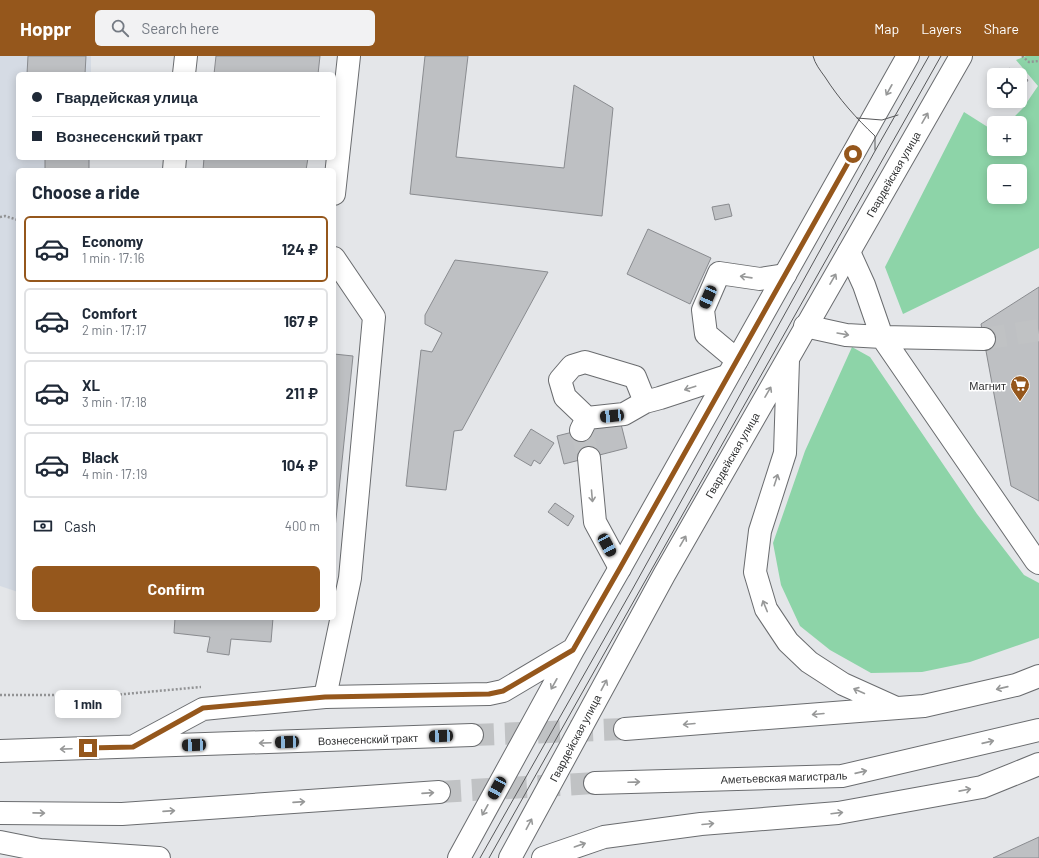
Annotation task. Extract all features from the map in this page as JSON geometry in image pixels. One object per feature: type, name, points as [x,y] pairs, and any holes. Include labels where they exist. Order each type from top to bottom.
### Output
[{"type":"main road","points":[[184,72],[186,56]]},
{"type":"main road","points":[[336,176],[349,56]]},
{"type":"main road","points":[[458,858],[573,650],[785,275],[797,241],[908,56]]},
{"type":"main road","name":"Гвардейская улица","points":[[510,858],[664,575],[805,326],[961,56]]},
{"type":"main road","points":[[849,252],[864,285],[882,337],[1031,555],[1039,563]]},
{"type":"main road","points":[[325,697],[342,578],[374,317],[336,261]]},
{"type":"main road","points":[[732,368],[706,334],[703,310],[719,273],[760,279],[785,275]]},
{"type":"main road","points":[[805,326],[846,335],[984,339]]},
{"type":"main road","points":[[788,358],[785,453],[760,531],[755,572],[766,609],[788,642],[808,662],[843,684],[894,707]]},
{"type":"main road","points":[[645,402],[635,377],[585,362],[572,366],[560,380],[565,397],[584,424],[624,414],[645,402],[660,398],[732,368]]},
{"type":"main road","points":[[589,458],[594,522],[620,568]]},
{"type":"main road","points":[[133,747],[203,708],[325,697],[489,694],[503,691],[573,650]]},
{"type":"main road","points":[[625,729],[894,707],[924,706],[1016,685],[1039,676]]},
{"type":"main road","name":"Аметьевская магистраль","points":[[595,783],[842,776],[1039,730]]},
{"type":"main road","name":"Вознесенский тракт","points":[[0,751],[472,735]]},
{"type":"main road","points":[[543,858],[604,837],[700,824],[838,813],[982,786],[1039,764]]},
{"type":"main road","points":[[0,813],[122,814],[440,792]]},
{"type":"main road","points":[[0,842],[40,850],[159,858]]},
{"type":"path","points":[[1022,56],[1029,62],[1039,61]]},
{"type":"path","points":[[0,217],[5,216],[16,219]]},
{"type":"shaded area","points":[[0,56],[91,56],[91,72],[16,72],[16,160],[90,160],[89,168],[16,168],[16,591],[0,586]]},
{"type":"green space","points":[[1026,56],[1039,56],[1039,248],[903,314],[885,267],[964,112],[987,127],[987,156],[1027,156],[1027,116],[1015,116],[1023,108],[1027,108],[1027,102],[1038,86],[1027,73],[1027,68],[1023,68],[1016,60]]},
{"type":"green space","points":[[852,347],[870,357],[977,514],[1024,575],[1039,583],[1039,638],[970,662],[922,672],[871,673],[830,650],[800,626],[781,585],[773,543],[805,451]]},
{"type":"building","points":[[28,56],[86,56],[85,72],[27,72]]},
{"type":"building","points":[[216,56],[320,56],[318,72],[214,72]]},
{"type":"building","points":[[425,56],[468,56],[456,157],[564,168],[574,85],[613,108],[602,216],[410,194]]},
{"type":"building","points":[[45,160],[89,160],[89,168],[45,168]]},
{"type":"building","points":[[204,160],[308,160],[306,168],[203,168]]},
{"type":"building","points":[[729,204],[732,216],[715,220],[712,207]]},
{"type":"building","points":[[648,229],[711,258],[690,304],[627,274]]},
{"type":"building","points":[[455,260],[548,272],[462,430],[454,431],[446,490],[406,486],[421,350],[432,352],[442,333],[425,324],[425,315]]},
{"type":"building","points":[[1039,287],[1039,501],[1011,486],[981,324]]},
{"type":"building","points":[[336,354],[353,356],[336,519]]},
{"type":"building","points":[[620,420],[627,448],[564,464],[557,436]]},
{"type":"building","points":[[531,429],[554,443],[540,464],[534,460],[531,466],[514,456]]},
{"type":"building","points":[[555,503],[574,516],[568,526],[548,512]]},
{"type":"building","points":[[175,620],[273,620],[271,642],[231,639],[229,655],[207,652],[210,637],[174,633]]},
{"type":"building","points":[[1039,837],[1039,858],[993,858]]},
{"type":"tunnel","points":[[984,339],[1039,330]]},
{"type":"tunnel","points":[[581,430],[589,458]]},
{"type":"tunnel","points":[[472,735],[625,729]]},
{"type":"tunnel","points":[[439,792],[595,783]]},
{"type":"tram line","points":[[813,56],[818,67],[842,101],[875,136],[875,150]]},
{"type":"tram line","points":[[480,858],[632,590],[929,56]]},
{"type":"tram line","points":[[489,858],[941,56]]},
{"type":"tram line","points":[[857,118],[882,120],[898,115]]},
{"type":"place","name":"Магнит","points":[[1020,402]]},
{"type":"route","points":[[88,748],[133,747],[203,708],[325,697],[489,694],[503,691],[573,650],[853,154]]}]
